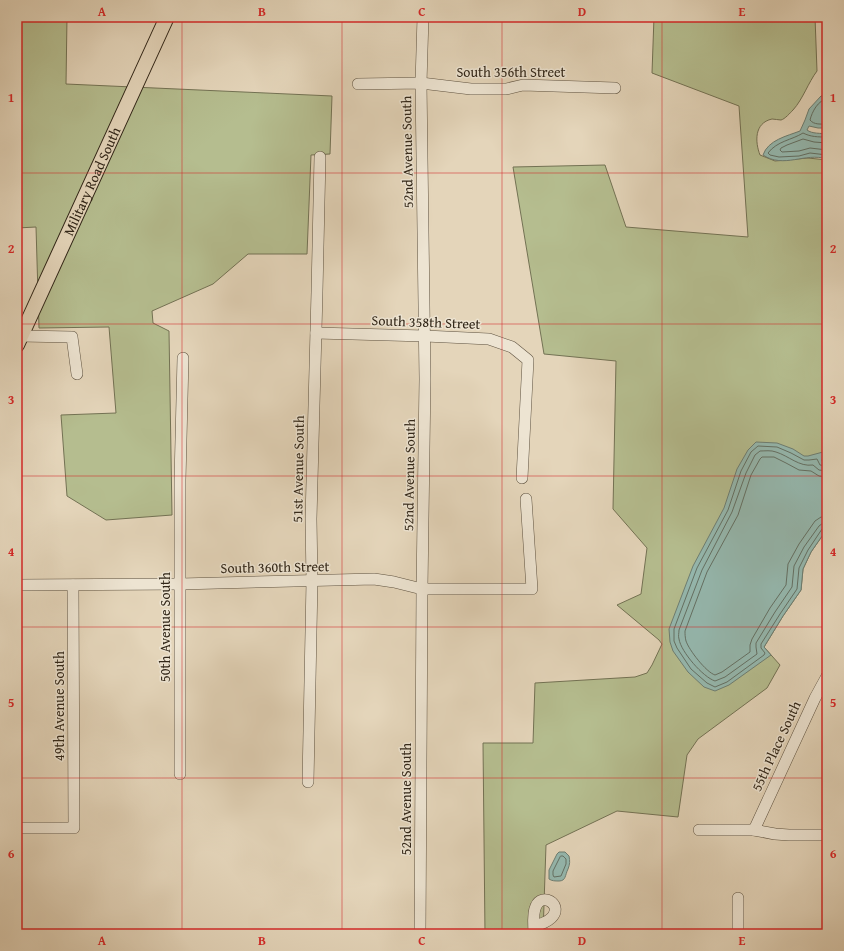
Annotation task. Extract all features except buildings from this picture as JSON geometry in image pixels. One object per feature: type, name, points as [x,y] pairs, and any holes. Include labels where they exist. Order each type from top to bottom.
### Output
[{"type":"main road","name":"Military Road South","points":[[18,343],[167,17]]},
{"type":"street","name":"52nd Avenue South","points":[[420,934],[425,379],[421,83],[423,17]]},
{"type":"street","name":"South 356th Street","points":[[358,84],[421,83],[471,89],[506,89],[523,85],[615,88]]},
{"type":"street","name":"51st Avenue South","points":[[308,782],[312,581],[311,519],[320,157]]},
{"type":"street","name":"South 358th Street","points":[[316,333],[489,339],[512,347],[528,360],[522,478]]},
{"type":"street","points":[[18,343],[72,337],[77,374]]},
{"type":"street","name":"50th Avenue South","points":[[180,774],[180,480],[183,358]]},
{"type":"street","name":"South 360th Street","points":[[17,585],[180,584],[374,579],[422,589],[532,589],[526,499]]},
{"type":"street","name":"49th Avenue South","points":[[17,828],[74,828],[73,585]]},
{"type":"street","name":"55th Place South","points":[[754,830],[815,698],[827,676]]},
{"type":"street","points":[[699,830],[754,830],[789,835],[827,835]]},
{"type":"street","points":[[738,898],[738,934]]},
{"type":"green space","points":[[17,17],[67,17],[66,84],[332,96],[330,154],[311,155],[307,254],[248,254],[213,284],[152,311],[153,323],[169,331],[172,515],[106,520],[67,496],[61,415],[116,413],[109,327],[39,328],[36,227],[17,228]]},
{"type":"green space","points":[[654,17],[815,17],[817,71],[800,101],[787,116],[780,120],[772,119],[762,124],[757,134],[757,144],[760,155],[775,161],[808,158],[827,160],[827,449],[823,452],[822,461],[827,529],[811,552],[803,569],[801,590],[764,647],[780,665],[767,688],[698,739],[687,755],[678,817],[617,811],[546,845],[543,934],[485,934],[483,743],[533,743],[535,683],[635,677],[647,673],[662,644],[617,605],[641,594],[647,548],[613,509],[616,361],[544,354],[513,167],[605,165],[626,227],[748,237],[739,106],[652,73]]},
{"type":"water","points":[[827,95],[827,128],[809,126],[807,130],[814,133],[827,134],[827,159],[811,157],[779,161],[763,155],[765,150],[773,142],[800,131],[809,109],[821,96]]},
{"type":"water","points":[[756,442],[777,443],[793,449],[804,456],[823,452],[822,461],[827,462],[827,529],[811,552],[803,569],[801,590],[764,647],[771,655],[729,685],[715,691],[704,687],[688,672],[673,651],[670,642],[669,629],[693,566],[724,508],[737,469],[748,450]]},
{"type":"water","points":[[559,852],[565,852],[569,856],[569,866],[563,880],[552,881],[549,879],[549,870]]}]
